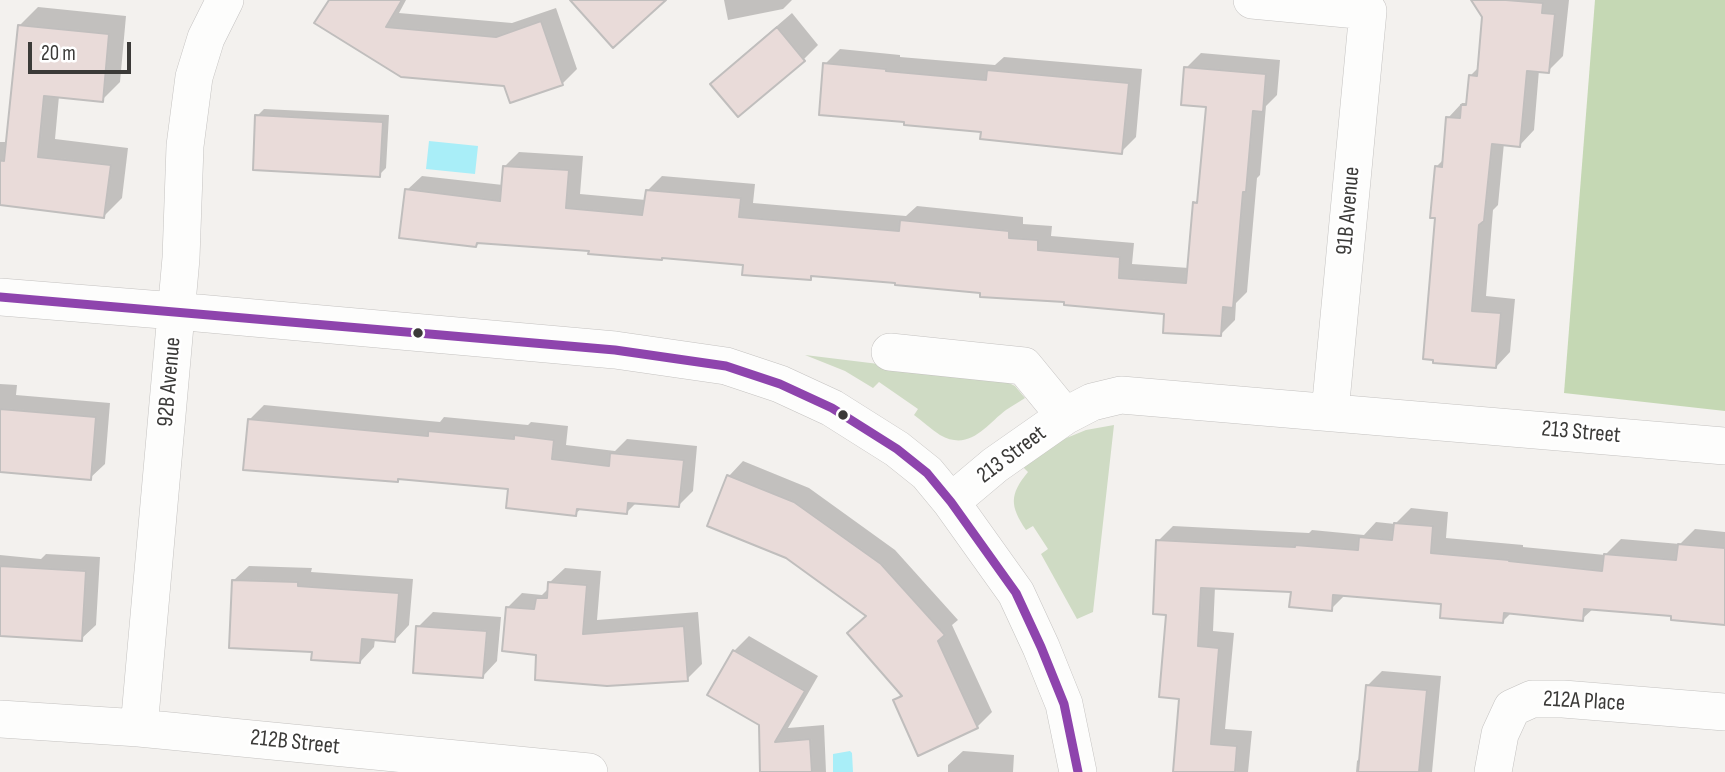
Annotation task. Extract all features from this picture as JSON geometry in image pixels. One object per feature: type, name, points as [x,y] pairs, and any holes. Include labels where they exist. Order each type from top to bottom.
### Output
[{"type":"street","name":"92B Avenue","points":[[139,728],[181,258],[185,146],[194,78],[206,38],[225,0]]},
{"type":"street","name":"91B Avenue","points":[[1252,0],[1368,11],[1330,412]]},
{"type":"street","points":[[0,297],[615,350],[726,366],[780,384],[832,408],[897,449],[927,473],[951,502],[1016,593],[1064,704],[1078,772]]},
{"type":"street","name":"213 Street","points":[[890,352],[1024,366],[1065,415]]},
{"type":"street","name":"213 Street","points":[[951,502],[995,465],[1065,415],[1091,402],[1121,396],[1725,446]]},
{"type":"street","name":"212A Place","points":[[1493,772],[1500,734],[1512,708],[1532,699],[1725,712]]},
{"type":"street","name":"212B Street","points":[[0,719],[139,728],[589,772]]},
{"type":"green space","points":[[1595,0],[1725,0],[1725,411],[1564,393]]},
{"type":"green space","points":[[805,355],[1001,379],[1015,386],[1025,398],[977,435],[969,439],[951,439],[940,435],[914,415],[918,409],[879,382],[873,388],[845,371]]},
{"type":"green space","points":[[1114,425],[1093,612],[1077,619],[1041,554],[1048,549],[1033,526],[1026,530],[1017,514],[1015,494],[1028,472],[1022,466],[1042,448],[1086,430]]},
{"type":"water","points":[[429,141],[478,146],[475,174],[426,169]]},
{"type":"water","points":[[850,751],[853,772],[833,772],[833,754]]},
{"type":"building","points":[[329,0],[402,0],[386,27],[496,37],[541,21],[563,85],[510,103],[504,86],[401,77],[314,23]]},
{"type":"building","points":[[570,0],[666,0],[613,48]]},
{"type":"building","points":[[1471,0],[1543,3],[1542,13],[1555,14],[1549,73],[1527,71],[1520,147],[1492,144],[1484,221],[1479,225],[1472,311],[1501,313],[1496,368],[1433,363],[1433,360],[1423,359],[1435,218],[1430,218],[1435,166],[1442,167],[1446,117],[1460,118],[1461,105],[1466,105],[1469,75],[1477,76],[1482,17]]},
{"type":"building","points":[[18,25],[109,34],[103,102],[44,96],[38,157],[111,165],[104,218],[0,205],[0,160],[4,161]]},
{"type":"building","points":[[777,27],[805,61],[738,117],[710,84]]},
{"type":"building","points":[[823,63],[986,80],[987,70],[1129,83],[1122,154],[980,139],[981,132],[904,125],[904,122],[819,115]]},
{"type":"building","points":[[1184,67],[1266,74],[1263,112],[1253,111],[1233,308],[1223,307],[1221,336],[1163,333],[1164,314],[1064,305],[1064,302],[980,297],[980,293],[895,283],[811,276],[811,280],[742,275],[743,265],[477,243],[476,247],[399,238],[405,189],[500,201],[503,166],[569,170],[566,208],[642,215],[646,190],[741,198],[739,217],[899,231],[900,220],[1009,231],[1009,238],[1038,240],[1038,250],[1120,257],[1119,278],[1186,283],[1193,202],[1197,203],[1206,107],[1181,105]]},
{"type":"building","points":[[255,115],[383,122],[380,177],[253,170]]},
{"type":"building","points":[[0,409],[96,417],[91,480],[0,472]]},
{"type":"building","points":[[248,419],[428,436],[428,431],[514,439],[514,435],[554,440],[552,459],[609,466],[610,453],[684,460],[679,507],[628,503],[627,514],[577,509],[576,516],[506,508],[508,489],[398,479],[398,482],[243,470]]},
{"type":"building","points":[[727,475],[794,502],[881,564],[945,635],[938,641],[978,728],[918,756],[893,700],[902,696],[847,633],[866,616],[786,558],[707,526]]},
{"type":"building","points":[[1394,523],[1433,526],[1431,553],[1602,571],[1604,554],[1676,560],[1678,544],[1725,548],[1725,625],[1671,620],[1671,616],[1584,609],[1583,621],[1504,613],[1503,623],[1440,618],[1441,604],[1333,595],[1332,611],[1289,607],[1291,592],[1201,588],[1198,646],[1219,648],[1211,744],[1237,746],[1235,772],[1173,772],[1179,699],[1159,697],[1166,615],[1153,614],[1156,540],[1358,550],[1359,537],[1392,540]]},
{"type":"building","points":[[0,566],[86,571],[82,641],[0,636]]},
{"type":"building","points":[[232,580],[298,582],[298,586],[399,593],[395,642],[362,639],[360,663],[311,660],[312,652],[229,648]]},
{"type":"building","points":[[548,582],[587,585],[583,634],[684,626],[688,681],[607,686],[535,680],[536,655],[502,651],[506,607],[534,609],[536,598],[547,598]]},
{"type":"building","points":[[416,626],[487,631],[483,678],[413,673]]},
{"type":"building","points":[[733,650],[805,691],[775,742],[810,739],[812,772],[760,772],[759,725],[707,695]]},
{"type":"building","points":[[1366,685],[1427,690],[1419,772],[1358,772]]},
{"type":"transit line","points":[[0,297],[615,350],[726,366],[780,384],[832,408],[897,449],[927,473],[951,502],[1016,593],[1064,704],[1078,772]]}]
